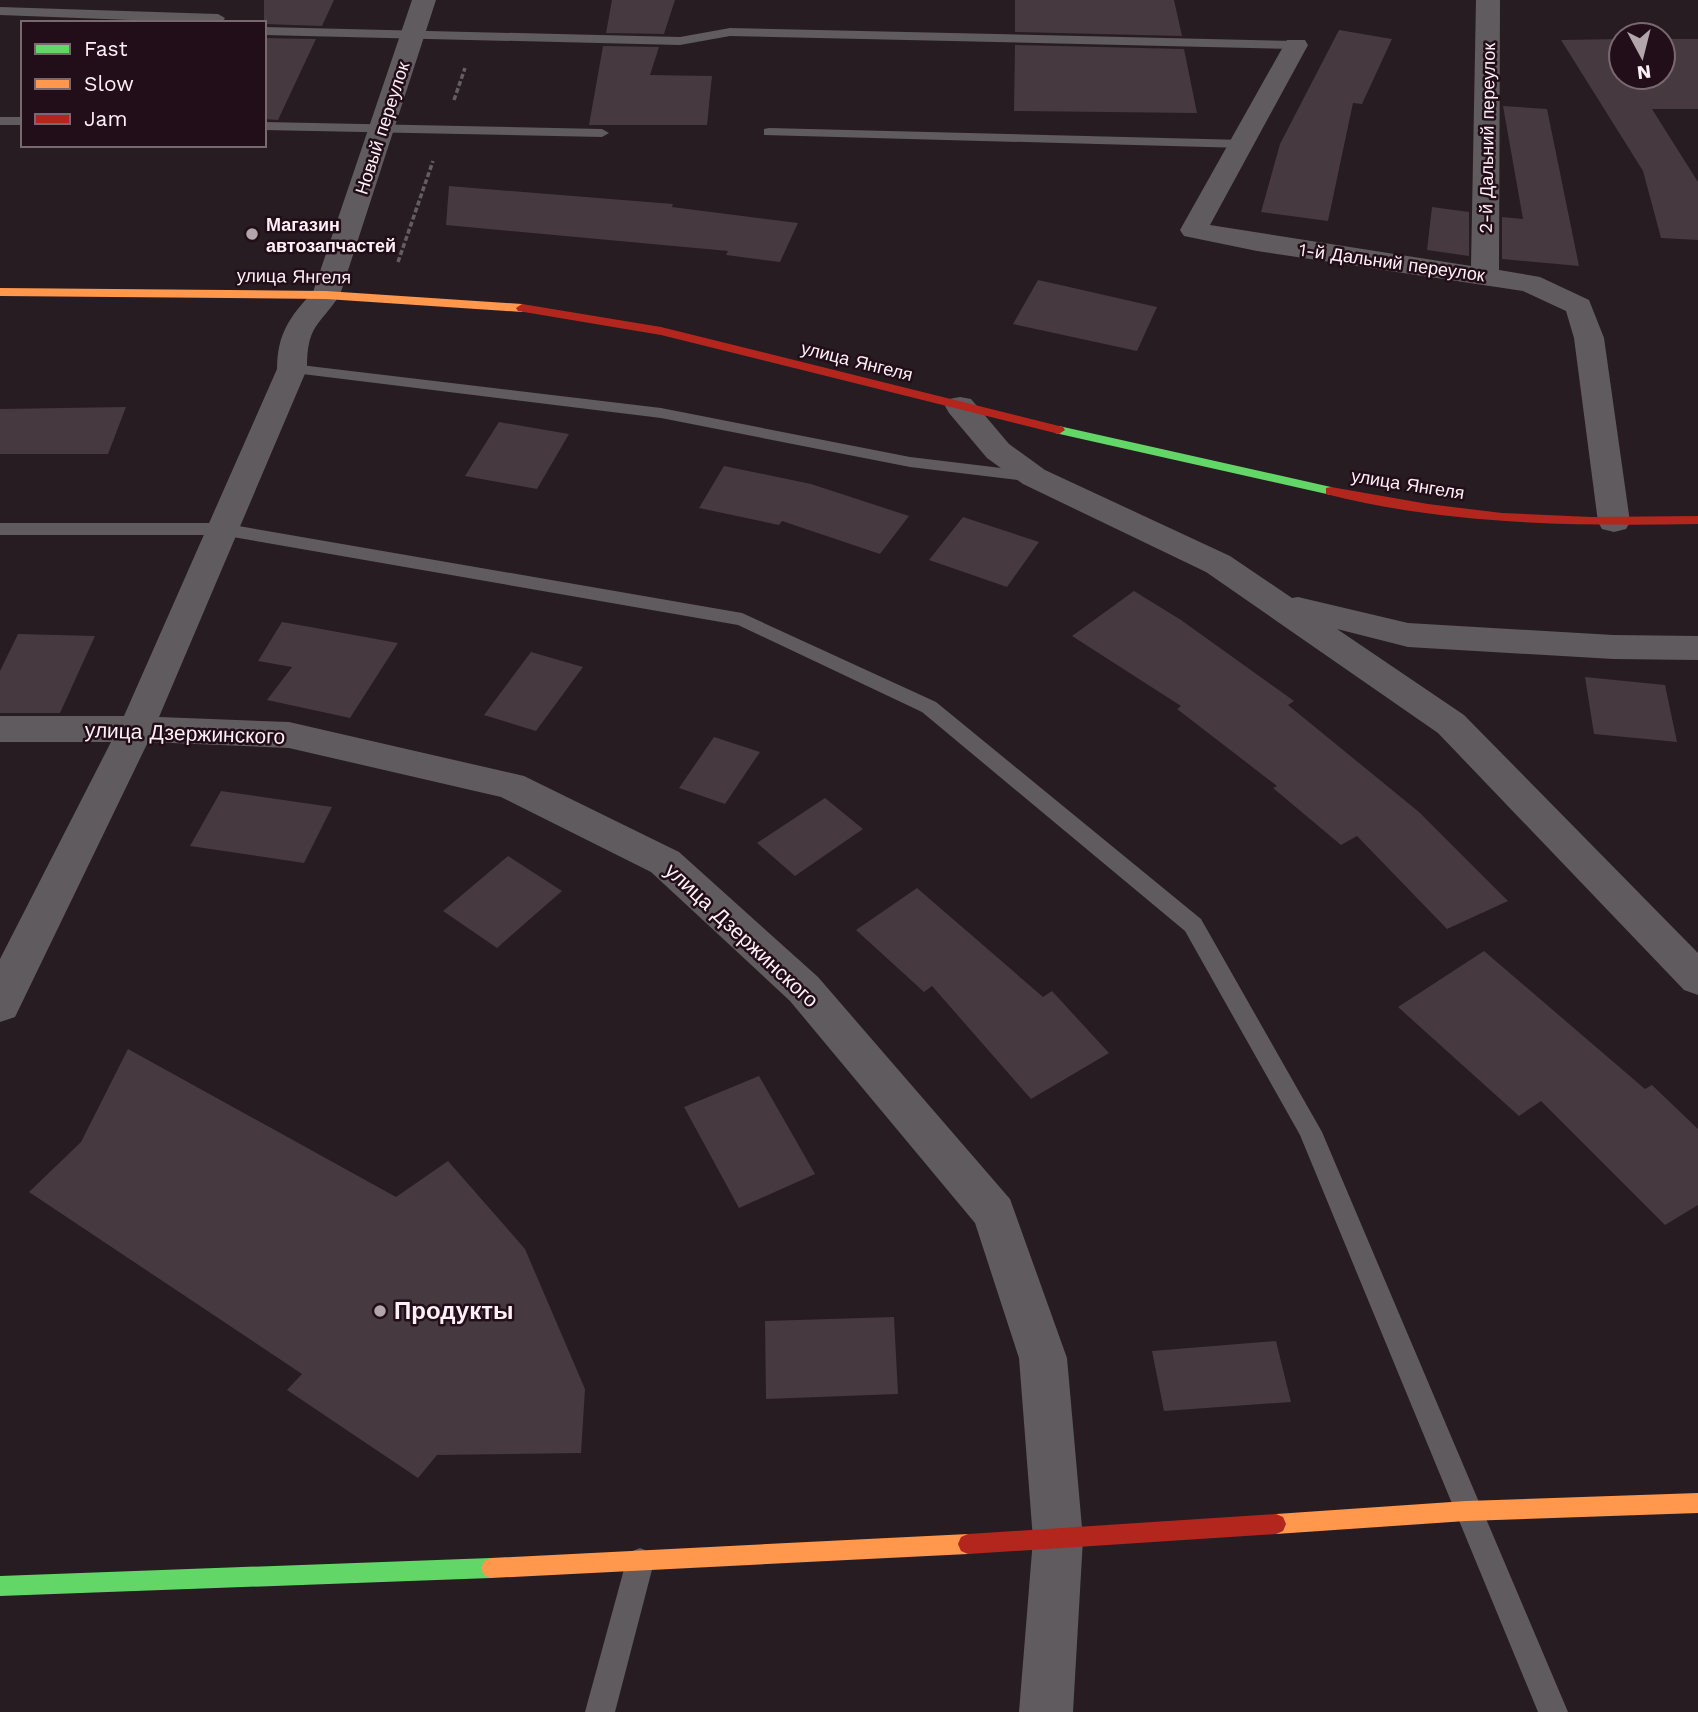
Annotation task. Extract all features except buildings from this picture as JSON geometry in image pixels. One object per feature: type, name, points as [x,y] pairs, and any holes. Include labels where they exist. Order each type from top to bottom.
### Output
[{"type":"main road","name":"улица Янгеля","points":[[0,292],[326,295],[426,299],[541,310],[661,331],[1275,481],[1417,507],[1524,519],[1614,522],[1698,520]]},
{"type":"main road","points":[[0,1586],[640,1562],[1058,1539],[1466,1511],[1698,1503]]},
{"type":"street","name":"Новый переулок","points":[[326,295],[424,0]]},
{"type":"street","name":"2-й Дальний переулок","points":[[1485,275],[1488,0]]},
{"type":"street","name":"1-й Дальний переулок","points":[[1296,45],[1244,144],[1194,230],[1258,243],[1530,283],[1579,306],[1589,338],[1614,522]]},
{"type":"street","points":[[0,1005],[7,969],[136,729],[292,369],[291,346],[296,328],[326,295]]},
{"type":"street","points":[[960,406],[998,451],[1034,477],[1218,564],[1451,724],[1698,978]]},
{"type":"street","points":[[1273,602],[1408,635],[1613,648],[1698,648]]},
{"type":"street","name":"улица Дзержинского","points":[[0,729],[136,729],[289,736],[510,786],[665,862],[804,989],[994,1213],[1043,1358],[1058,1539],[1046,1712]]},
{"type":"lane","points":[[0,11],[218,18],[216,21]]},
{"type":"lane","points":[[266,31],[680,41],[730,32],[1296,45]]},
{"type":"lane","points":[[0,121],[21,121]]},
{"type":"lane","points":[[266,126],[602,133]]},
{"type":"lane","points":[[769,132],[1244,144]]},
{"type":"lane","points":[[292,369],[661,413],[910,462],[1034,477]]},
{"type":"lane","points":[[0,529],[221,529],[742,619],[929,707],[1193,925],[1310,1132],[1466,1511],[1553,1712]]},
{"type":"lane","points":[[600,1712],[640,1562]]},
{"type":"traffic: fast","points":[[1059,430],[1331,491]]},
{"type":"traffic: fast","points":[[0,1586],[491,1568]]},
{"type":"traffic: slow","points":[[0,292],[326,295],[522,308]]},
{"type":"traffic: slow","points":[[1276,1524],[1466,1511],[1698,1503]]},
{"type":"traffic: slow","points":[[491,1568],[968,1544]]},
{"type":"traffic: jam","points":[[522,308],[661,331],[1059,430]]},
{"type":"traffic: jam","points":[[1331,491],[1428,508],[1502,517],[1591,521],[1698,520]]},
{"type":"traffic: jam","points":[[968,1544],[1276,1524]]},
{"type":"place","name":"Магазин автозапчастей","points":[[252,234]]},
{"type":"place","name":"Продукты","points":[[380,1311]]}]
